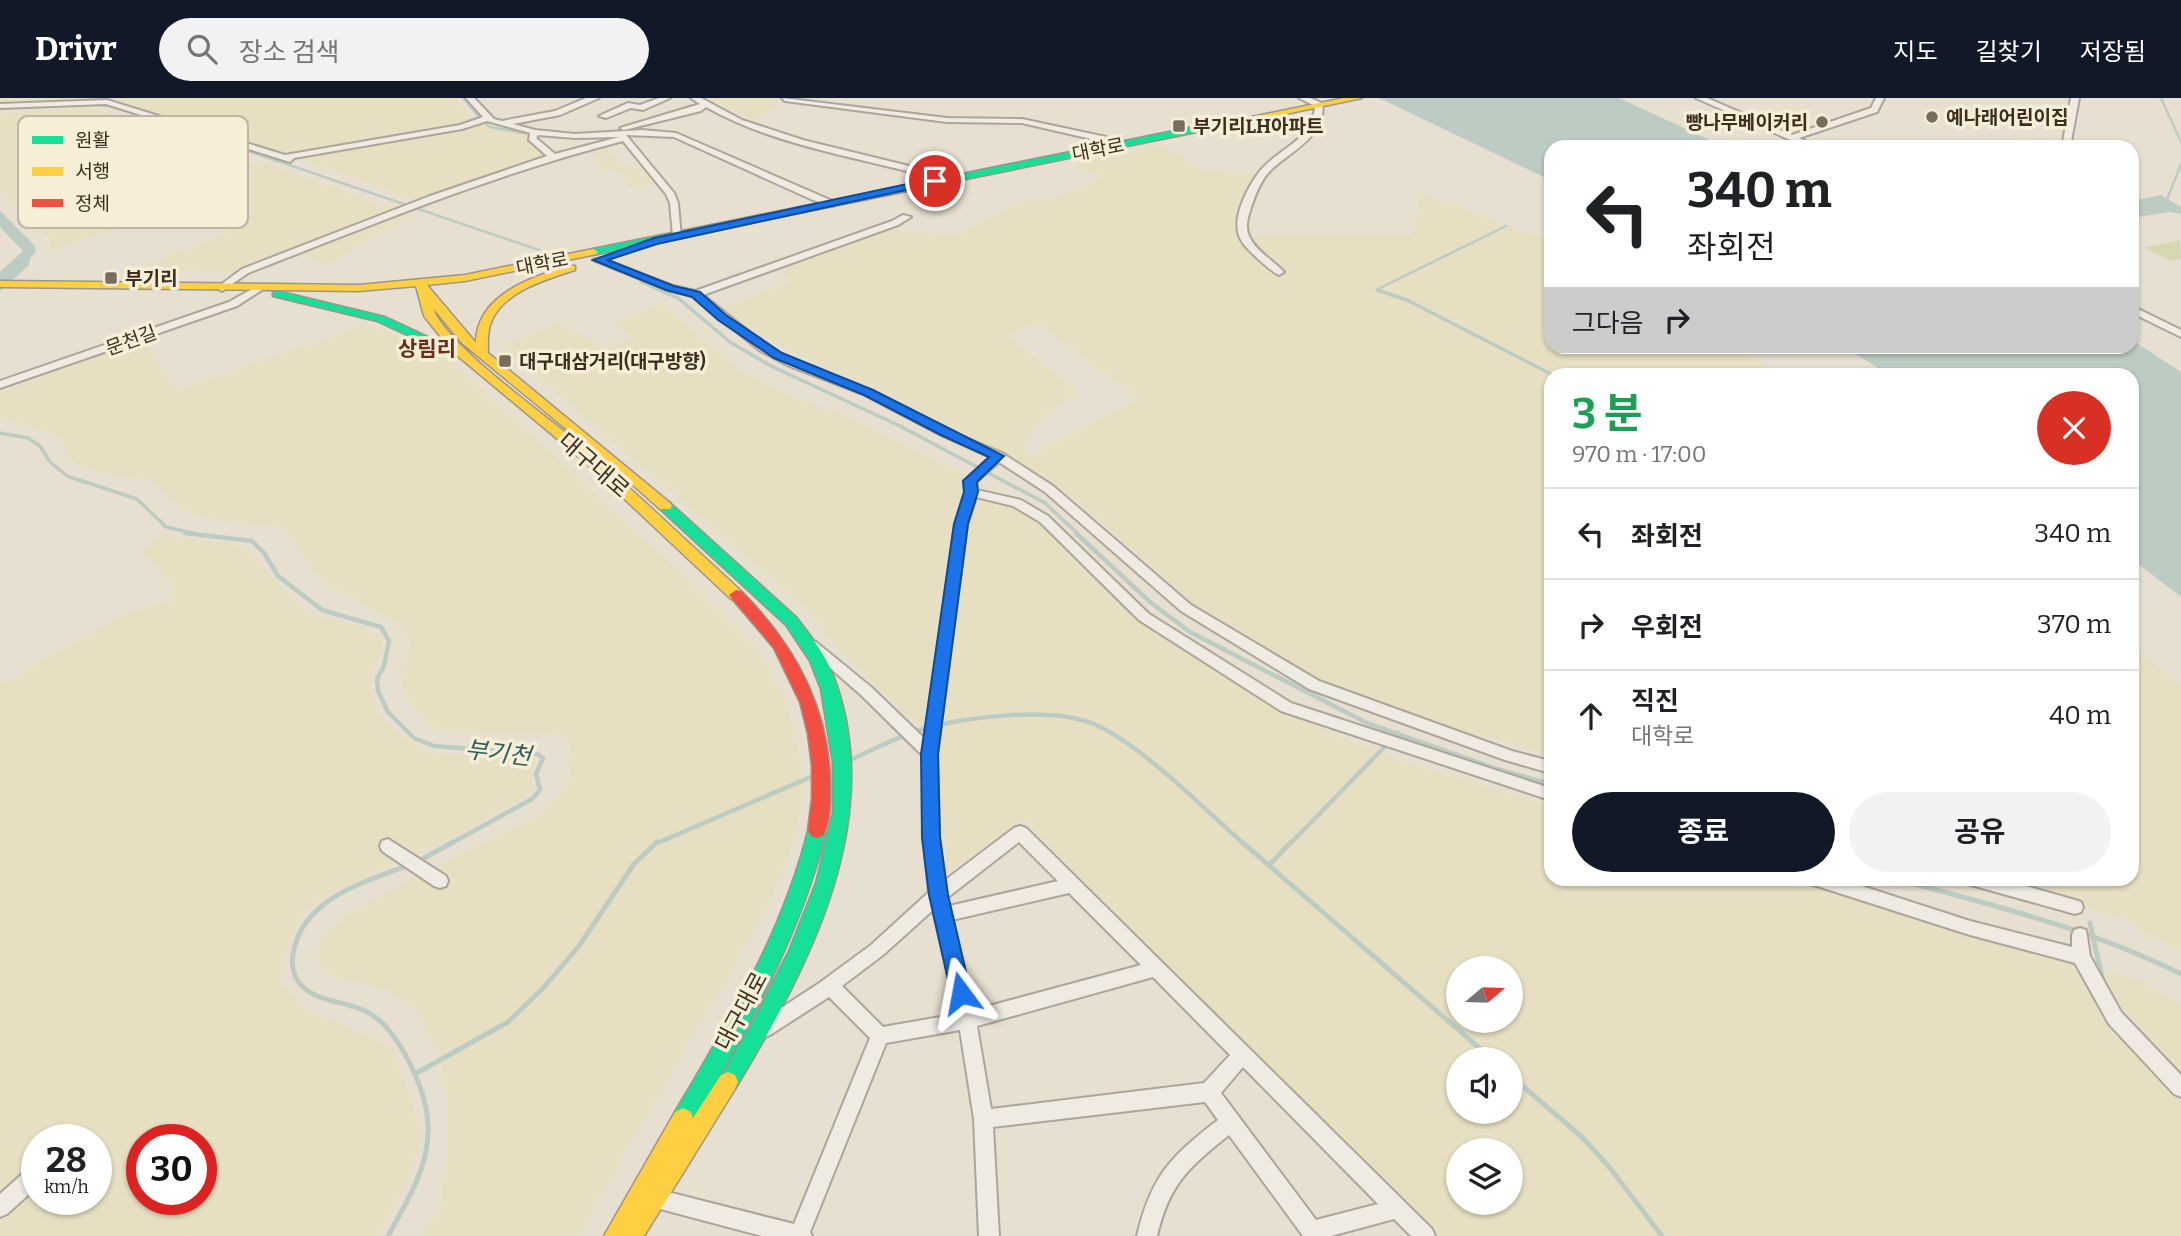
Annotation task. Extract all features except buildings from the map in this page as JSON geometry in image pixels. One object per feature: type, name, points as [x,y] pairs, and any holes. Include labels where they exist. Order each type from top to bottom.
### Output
[{"type":"street","points":[[470,98],[488,118],[499,124],[535,132],[575,136],[676,135],[816,198],[833,202]]},
{"type":"street","points":[[570,98],[603,116],[670,193],[674,203],[678,236]]},
{"type":"street","points":[[499,124],[584,107],[595,98]]},
{"type":"street","points":[[603,116],[631,105],[640,108],[666,98]]},
{"type":"street","points":[[695,98],[751,126],[800,142],[918,172],[935,181]]},
{"type":"street","points":[[1279,272],[1248,243],[1243,233],[1242,217],[1264,171],[1283,159],[1313,129],[1320,112],[1319,105],[1303,98]]},
{"type":"street","name":"대학로","points":[[0,284],[359,288],[543,270],[577,256],[935,181],[1358,98]]},
{"type":"street","points":[[1700,98],[1796,140]]},
{"type":"street","points":[[1791,138],[1874,110],[1880,98]]},
{"type":"street","points":[[2067,140],[2075,98]]},
{"type":"street","points":[[785,99],[947,121],[1022,121],[1103,139],[1106,147]]},
{"type":"street","points":[[0,106],[107,102],[152,116]]},
{"type":"street","points":[[222,288],[245,271],[415,207],[706,104]]},
{"type":"street","points":[[248,146],[288,158],[462,127],[488,118]]},
{"type":"street","points":[[535,132],[533,138],[554,158]]},
{"type":"street","points":[[696,294],[906,217]]},
{"type":"street","points":[[482,352],[481,330],[485,318],[499,303],[543,270],[598,260],[654,241]]},
{"type":"street","points":[[598,260],[670,288],[696,294],[722,318],[773,353],[869,393],[945,433],[989,462],[1049,489],[1186,608],[1314,685],[1510,756],[1544,764]]},
{"type":"street","name":"대구대로","points":[[421,284],[435,300],[448,323],[620,466],[791,621],[807,642],[825,676],[844,779],[842,811],[823,887],[807,930],[760,1031],[631,1236]]},
{"type":"street","name":"대구대로","points":[[421,284],[431,322],[465,357],[606,473],[774,632],[806,694],[822,787],[815,842],[799,894],[730,1035],[615,1236]]},
{"type":"street","points":[[259,288],[307,303],[381,319],[465,357]]},
{"type":"street","name":"문천길","points":[[3,384],[233,304],[259,288]]},
{"type":"street","points":[[2139,313],[2181,334]]},
{"type":"street","points":[[989,462],[970,481],[971,492],[961,524],[930,754],[931,837],[938,895],[967,1020],[983,1119],[989,1236]]},
{"type":"street","points":[[971,492],[1017,503],[1044,519],[1144,617],[1286,708],[1544,792]]},
{"type":"street","points":[[807,642],[866,691],[930,754]]},
{"type":"street","points":[[730,1035],[760,1031],[830,985],[877,950],[938,895],[1020,833],[1425,1236]]},
{"type":"street","points":[[388,846],[440,881]]},
{"type":"street","points":[[943,915],[1072,885]]},
{"type":"street","points":[[1839,886],[1970,928],[2081,957]]},
{"type":"street","points":[[2000,886],[2075,907]]},
{"type":"street","points":[[2080,935],[2081,957],[2115,1018],[2181,1088]]},
{"type":"street","points":[[880,1036],[967,1020],[1155,969]]},
{"type":"street","points":[[830,985],[880,1036]]},
{"type":"street","points":[[656,1199],[801,1236],[880,1036]]},
{"type":"street","points":[[983,1119],[1209,1092],[1244,1054]]},
{"type":"street","points":[[1209,1092],[1312,1231],[1396,1209]]},
{"type":"street","points":[[1147,1236],[1152,1208],[1170,1172],[1231,1122]]},
{"type":"street","points":[[0,1207],[21,1188]]},
{"type":"shaded area","points":[[0,98],[456,98],[475,120],[486,126],[528,136],[549,157],[421,202],[248,143],[248,116],[162,116],[114,101],[0,104]]},
{"type":"shaded area","points":[[708,98],[779,98],[782,99],[757,122]]},
{"type":"shaded area","points":[[1379,98],[1619,98],[1710,140],[1544,140],[1544,177]]},
{"type":"shaded area","points":[[87,108],[120,116],[18,116],[18,209],[0,192],[0,113]]},
{"type":"shaded area","points":[[1162,145],[1207,171],[1267,174],[1248,214],[1254,235],[1412,235],[1421,192],[1544,239],[1544,354],[1748,354],[1767,368],[1544,368],[1544,753],[1400,713],[1314,678],[1198,607],[1070,495],[999,454],[875,389],[772,344],[718,309],[792,281],[776,267],[887,229],[958,235],[1024,199],[1048,200],[1102,177],[1071,164]],"holes":[[[1036,323],[1140,399],[1029,456],[1023,446],[1038,421],[1078,392],[1008,336]]]},
{"type":"shaded area","points":[[606,146],[620,167],[643,167],[654,183],[631,188],[616,169],[603,171],[591,149]]},
{"type":"shaded area","points":[[248,161],[260,165],[268,164],[416,217],[324,265],[295,252],[232,273],[136,269],[231,231],[224,228],[248,228]]},
{"type":"shaded area","points":[[2161,195],[2181,207],[2181,214],[2169,212],[2139,217],[2139,200]]},
{"type":"shaded area","points":[[0,211],[34,245],[36,252],[30,258],[29,265],[0,291],[0,272],[23,251],[0,227]]},
{"type":"shaded area","points":[[38,228],[117,228],[49,252],[49,238]]},
{"type":"shaded area","points":[[660,303],[741,371],[785,394],[844,414],[968,475],[963,500],[1001,503],[1030,515],[1137,618],[1194,657],[1283,710],[1395,758],[1544,803],[1544,886],[1820,886],[2108,973],[2141,979],[2181,1004],[2181,1236],[1431,1236],[1024,820],[947,872],[935,742],[837,649],[806,608],[500,345],[559,322],[576,335],[583,333],[604,349],[633,337],[613,322]]},
{"type":"shaded area","points":[[367,324],[416,342],[456,365],[750,641],[786,699],[800,758],[804,797],[791,851],[768,907],[577,1236],[422,1236],[441,1205],[448,1143],[446,1082],[437,1049],[418,1012],[387,990],[332,977],[319,966],[318,949],[327,933],[354,909],[543,811],[567,786],[572,762],[571,745],[559,735],[441,731],[426,722],[405,697],[400,677],[411,646],[402,625],[333,588],[311,568],[284,528],[218,521],[182,510],[152,481],[109,476],[81,467],[67,454],[61,438],[0,417],[0,392],[143,340],[176,390]]},
{"type":"shaded area","points":[[2139,345],[2181,372],[2181,597],[2139,564],[2139,368],[1878,368],[1855,354],[2139,354]]},
{"type":"shaded area","points":[[161,534],[242,546],[308,614],[357,624],[383,638],[382,650],[371,682],[371,696],[379,714],[401,736],[436,753],[536,760],[531,774],[533,791],[523,799],[457,836],[333,892],[306,912],[292,935],[283,959],[282,983],[300,1005],[391,1047],[407,1087],[422,1137],[404,1189],[379,1236],[0,1236],[0,684],[128,612],[171,602],[175,589],[142,550]]},
{"type":"shaded area","points":[[2139,652],[2181,685],[2181,953],[2123,919],[2012,886],[2139,886]]},
{"type":"green space","points":[[2180,240],[2181,259],[2170,261],[2144,248]]},
{"type":"waterway","points":[[463,98],[479,117]]},
{"type":"waterway","points":[[2161,98],[2181,142]]},
{"type":"waterway","points":[[95,104],[118,107]]},
{"type":"waterway","points":[[0,109],[34,107]]},
{"type":"waterway","points":[[136,113],[145,116]]},
{"type":"waterway","points":[[484,122],[490,127],[523,133]]},
{"type":"waterway","points":[[248,151],[539,250]]},
{"type":"waterway","points":[[2166,202],[2181,164]]},
{"type":"waterway","points":[[1378,289],[1506,226]]},
{"type":"waterway","points":[[641,282],[661,291]]},
{"type":"waterway","points":[[657,289],[678,298],[730,342],[771,366],[900,426],[1045,503],[1078,534]]},
{"type":"waterway","points":[[1377,290],[1407,300],[1544,370]]},
{"type":"waterway","name":"부기천","points":[[0,433],[28,438],[40,446],[50,462],[67,476],[137,499],[166,527],[197,534]]},
{"type":"waterway","name":"부기천","points":[[185,533],[252,541],[264,553],[278,576],[322,610],[381,627],[389,641],[384,666],[377,679],[378,691],[388,712],[414,738],[434,746],[537,754],[543,758],[536,774],[540,790],[532,799],[450,844]]},
{"type":"waterway","points":[[1076,533],[1150,602],[1190,632],[1367,723],[1397,734]]},
{"type":"waterway","points":[[846,762],[910,733],[938,725],[1007,715],[1076,719],[1094,724],[1132,747],[1172,778],[1244,844]]},
{"type":"waterway","points":[[1290,844],[1397,734]]},
{"type":"waterway","points":[[1397,734],[1497,769],[1544,782]]},
{"type":"waterway","points":[[655,844],[813,776]]},
{"type":"waterway","name":"부기천","points":[[417,862],[453,842]]},
{"type":"waterway","points":[[415,1074],[508,1022],[544,987],[579,946],[634,864],[657,842]]},
{"type":"waterway","points":[[1242,842],[1478,1047]]},
{"type":"waterway","points":[[1270,864],[1291,842]]},
{"type":"waterway","name":"부기천","points":[[388,1236],[412,1192],[426,1152],[428,1131],[420,1087],[401,1048],[382,1022],[361,1009],[316,996],[308,991],[296,977],[293,958],[301,931],[311,916],[324,904],[356,885],[409,865]]},
{"type":"waterway","points":[[1922,886],[2003,908],[2093,937]]},
{"type":"waterway","points":[[2090,923],[2093,937]]},
{"type":"waterway","points":[[2093,937],[2181,974]]},
{"type":"waterway","points":[[2093,937],[2103,982]]},
{"type":"waterway","points":[[1523,1086],[1583,1138],[1610,1168],[1662,1236]]},
{"type":"traffic: fast","points":[[593,252],[1218,125]]},
{"type":"traffic: fast","points":[[277,294],[381,319],[450,350]]},
{"type":"traffic: fast","points":[[665,506],[791,621],[801,634],[825,675],[840,744],[842,813],[825,883],[813,918],[782,987],[728,1082]]},
{"type":"traffic: fast","points":[[683,1119],[743,1016],[779,944],[808,869],[817,831]]},
{"type":"traffic: slow","points":[[1218,125],[1358,98]]},
{"type":"traffic: slow","points":[[0,284],[359,288],[465,278],[593,252]]},
{"type":"traffic: slow","points":[[482,352],[482,334],[487,319],[496,306],[523,287],[571,268]]},
{"type":"traffic: slow","points":[[420,284],[466,341],[665,506]]},
{"type":"traffic: slow","points":[[421,285],[430,316],[457,349],[590,459],[736,595]]},
{"type":"traffic: slow","points":[[631,1236],[728,1082]]},
{"type":"traffic: slow","points":[[615,1236],[683,1119]]},
{"type":"traffic: jam","points":[[736,595],[779,645],[796,673],[808,702],[817,734],[821,766],[817,831]]},
{"type":"place","name":"예나래어린이집","points":[[1932,117]]},
{"type":"place","name":"빵나무베이커리","points":[[1822,122]]},
{"type":"place","name":"부기리LH아파트","points":[[1179,126]]},
{"type":"place","name":"부기리","points":[[111,278]]},
{"type":"place","name":"대구대삼거리(대구방향)","points":[[505,361]]},
{"type":"district","name":"상림리","points":[[427,349]]},
{"type":"route","points":[[935,181],[654,241],[598,260],[670,288],[696,294],[722,318],[763,348],[793,364],[869,393],[945,433],[998,456],[970,481],[971,492],[961,524],[930,754],[931,837],[938,895],[961,993]]}]
